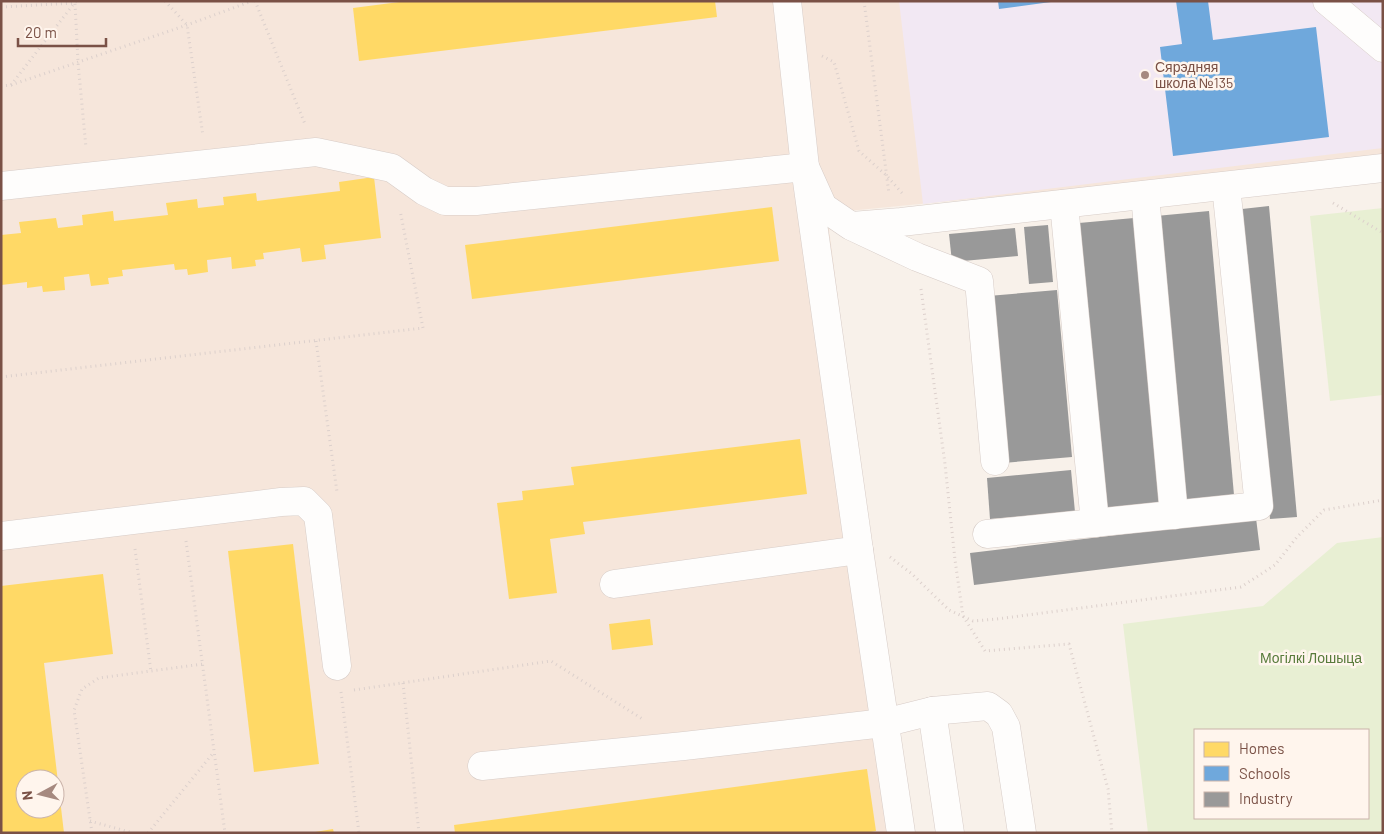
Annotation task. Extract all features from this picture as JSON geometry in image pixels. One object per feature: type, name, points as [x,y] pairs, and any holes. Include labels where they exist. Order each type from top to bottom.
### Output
[{"type":"lane","points":[[787,1],[805,167],[858,550],[901,833]]},
{"type":"lane","points":[[1327,1],[1383,48]]},
{"type":"lane","points":[[1,186],[316,152],[392,168],[424,191],[445,201],[476,201],[805,167]]},
{"type":"lane","points":[[805,167],[823,207],[851,226],[917,257],[979,281],[995,461]]},
{"type":"lane","points":[[851,226],[914,221],[1383,168]]},
{"type":"lane","points":[[987,534],[1259,506],[1226,186]]},
{"type":"lane","points":[[1145,195],[1174,515]]},
{"type":"lane","points":[[1064,204],[1095,523]]},
{"type":"lane","points":[[1,536],[281,502],[304,502],[318,515],[339,679]]},
{"type":"lane","points":[[614,584],[858,550]]},
{"type":"lane","points":[[482,766],[684,746],[884,723],[932,711],[988,706],[999,714],[1006,727],[1022,833]]},
{"type":"lane","points":[[932,711],[950,833]]},
{"type":"path","points":[[165,1],[187,26],[207,164]]},
{"type":"path","points":[[1,86],[11,85],[187,26],[254,1],[316,152]]},
{"type":"path","points":[[864,1],[890,197],[914,221]]},
{"type":"path","points":[[1,7],[76,2]]},
{"type":"path","points":[[76,2],[78,62],[88,177]]},
{"type":"path","points":[[11,85],[76,2]]},
{"type":"path","points":[[791,39],[834,62],[859,151],[887,176],[914,221]]},
{"type":"path","points":[[1,377],[423,328],[392,168]]},
{"type":"path","points":[[1292,178],[1383,233]]},
{"type":"path","points":[[858,550],[890,557],[912,574],[949,610],[973,621],[997,619],[1241,587],[1275,564],[1324,510],[1383,500]]},
{"type":"path","points":[[183,514],[225,833]]},
{"type":"path","points":[[135,546],[151,672]]},
{"type":"path","points":[[359,833],[339,679],[402,683],[551,661],[684,746]]},
{"type":"path","points":[[92,833],[74,710],[82,689],[99,678],[202,664]]},
{"type":"path","points":[[402,683],[419,833]]},
{"type":"path","points":[[148,833],[214,752]]},
{"type":"path","points":[[90,821],[133,833]]},
{"type":"shaded area","points":[[1,1],[1383,1],[1383,159],[827,213],[909,833],[1,833]]},
{"type":"shaded area","name":"Сярэдняя школа №135","points":[[899,1],[1383,1],[1383,148],[923,204]]},
{"type":"green space","points":[[1383,208],[1383,395],[1330,401],[1310,216]]},
{"type":"green space","name":"Могілкі Лошыца","points":[[1383,537],[1383,833],[1148,833],[1123,624],[1263,606],[1337,543]]},
{"type":"building: Homes","points":[[407,1],[715,1],[717,17],[359,61],[353,8]]},
{"type":"building: Homes","points":[[374,177],[381,238],[324,245],[326,259],[302,262],[300,248],[263,253],[264,259],[255,260],[256,266],[232,269],[231,257],[207,260],[208,272],[188,275],[187,269],[175,270],[174,264],[122,270],[123,276],[108,278],[109,284],[91,286],[89,274],[64,277],[65,290],[43,292],[42,286],[27,288],[27,282],[1,285],[1,235],[21,233],[19,222],[56,218],[58,228],[83,225],[82,215],[113,211],[114,221],[168,215],[166,203],[197,199],[198,208],[224,205],[223,197],[256,193],[257,201],[340,191],[339,182]]},
{"type":"building: Homes","points":[[772,207],[779,261],[472,299],[465,245]]},
{"type":"building: Homes","points":[[800,439],[807,494],[583,522],[585,534],[550,539],[557,593],[509,599],[497,503],[523,500],[522,491],[574,485],[571,467]]},
{"type":"building: Homes","points":[[293,544],[319,764],[254,772],[228,551]]},
{"type":"building: Homes","points":[[103,574],[113,654],[44,663],[56,769],[15,769],[15,819],[62,819],[64,833],[1,833],[1,586]]},
{"type":"building: Homes","points":[[650,619],[653,645],[612,650],[609,624]]},
{"type":"building: Homes","points":[[867,769],[876,831],[865,833],[455,833],[454,825]]},
{"type":"building: Homes","points":[[333,829],[334,833],[315,833],[315,832]]},
{"type":"building: Schools","points":[[998,1],[1051,1],[1051,2],[999,9]]},
{"type":"building: Schools","points":[[1176,1],[1208,1],[1213,40],[1316,27],[1329,137],[1173,156],[1160,47],[1182,44]]},
{"type":"building: Industry","points":[[1269,206],[1297,517],[1270,519],[1242,209]]},
{"type":"building: Industry","points":[[1209,211],[1234,495],[1181,500],[1156,216]]},
{"type":"building: Industry","points":[[1134,218],[1160,503],[1104,508],[1079,223]]},
{"type":"building: Industry","points":[[1048,225],[1053,282],[1029,284],[1024,227]]},
{"type":"building: Industry","points":[[1015,228],[1018,256],[952,262],[949,234]]},
{"type":"building: Industry","points":[[1057,290],[1072,457],[1003,463],[988,296]]},
{"type":"building: Industry","points":[[1071,470],[1075,512],[990,519],[987,478]]},
{"type":"building: Industry","points":[[1256,518],[1260,550],[974,585],[970,553]]},
{"type":"place","name":"Сярэдняя школа №135","points":[[1145,75]]}]
